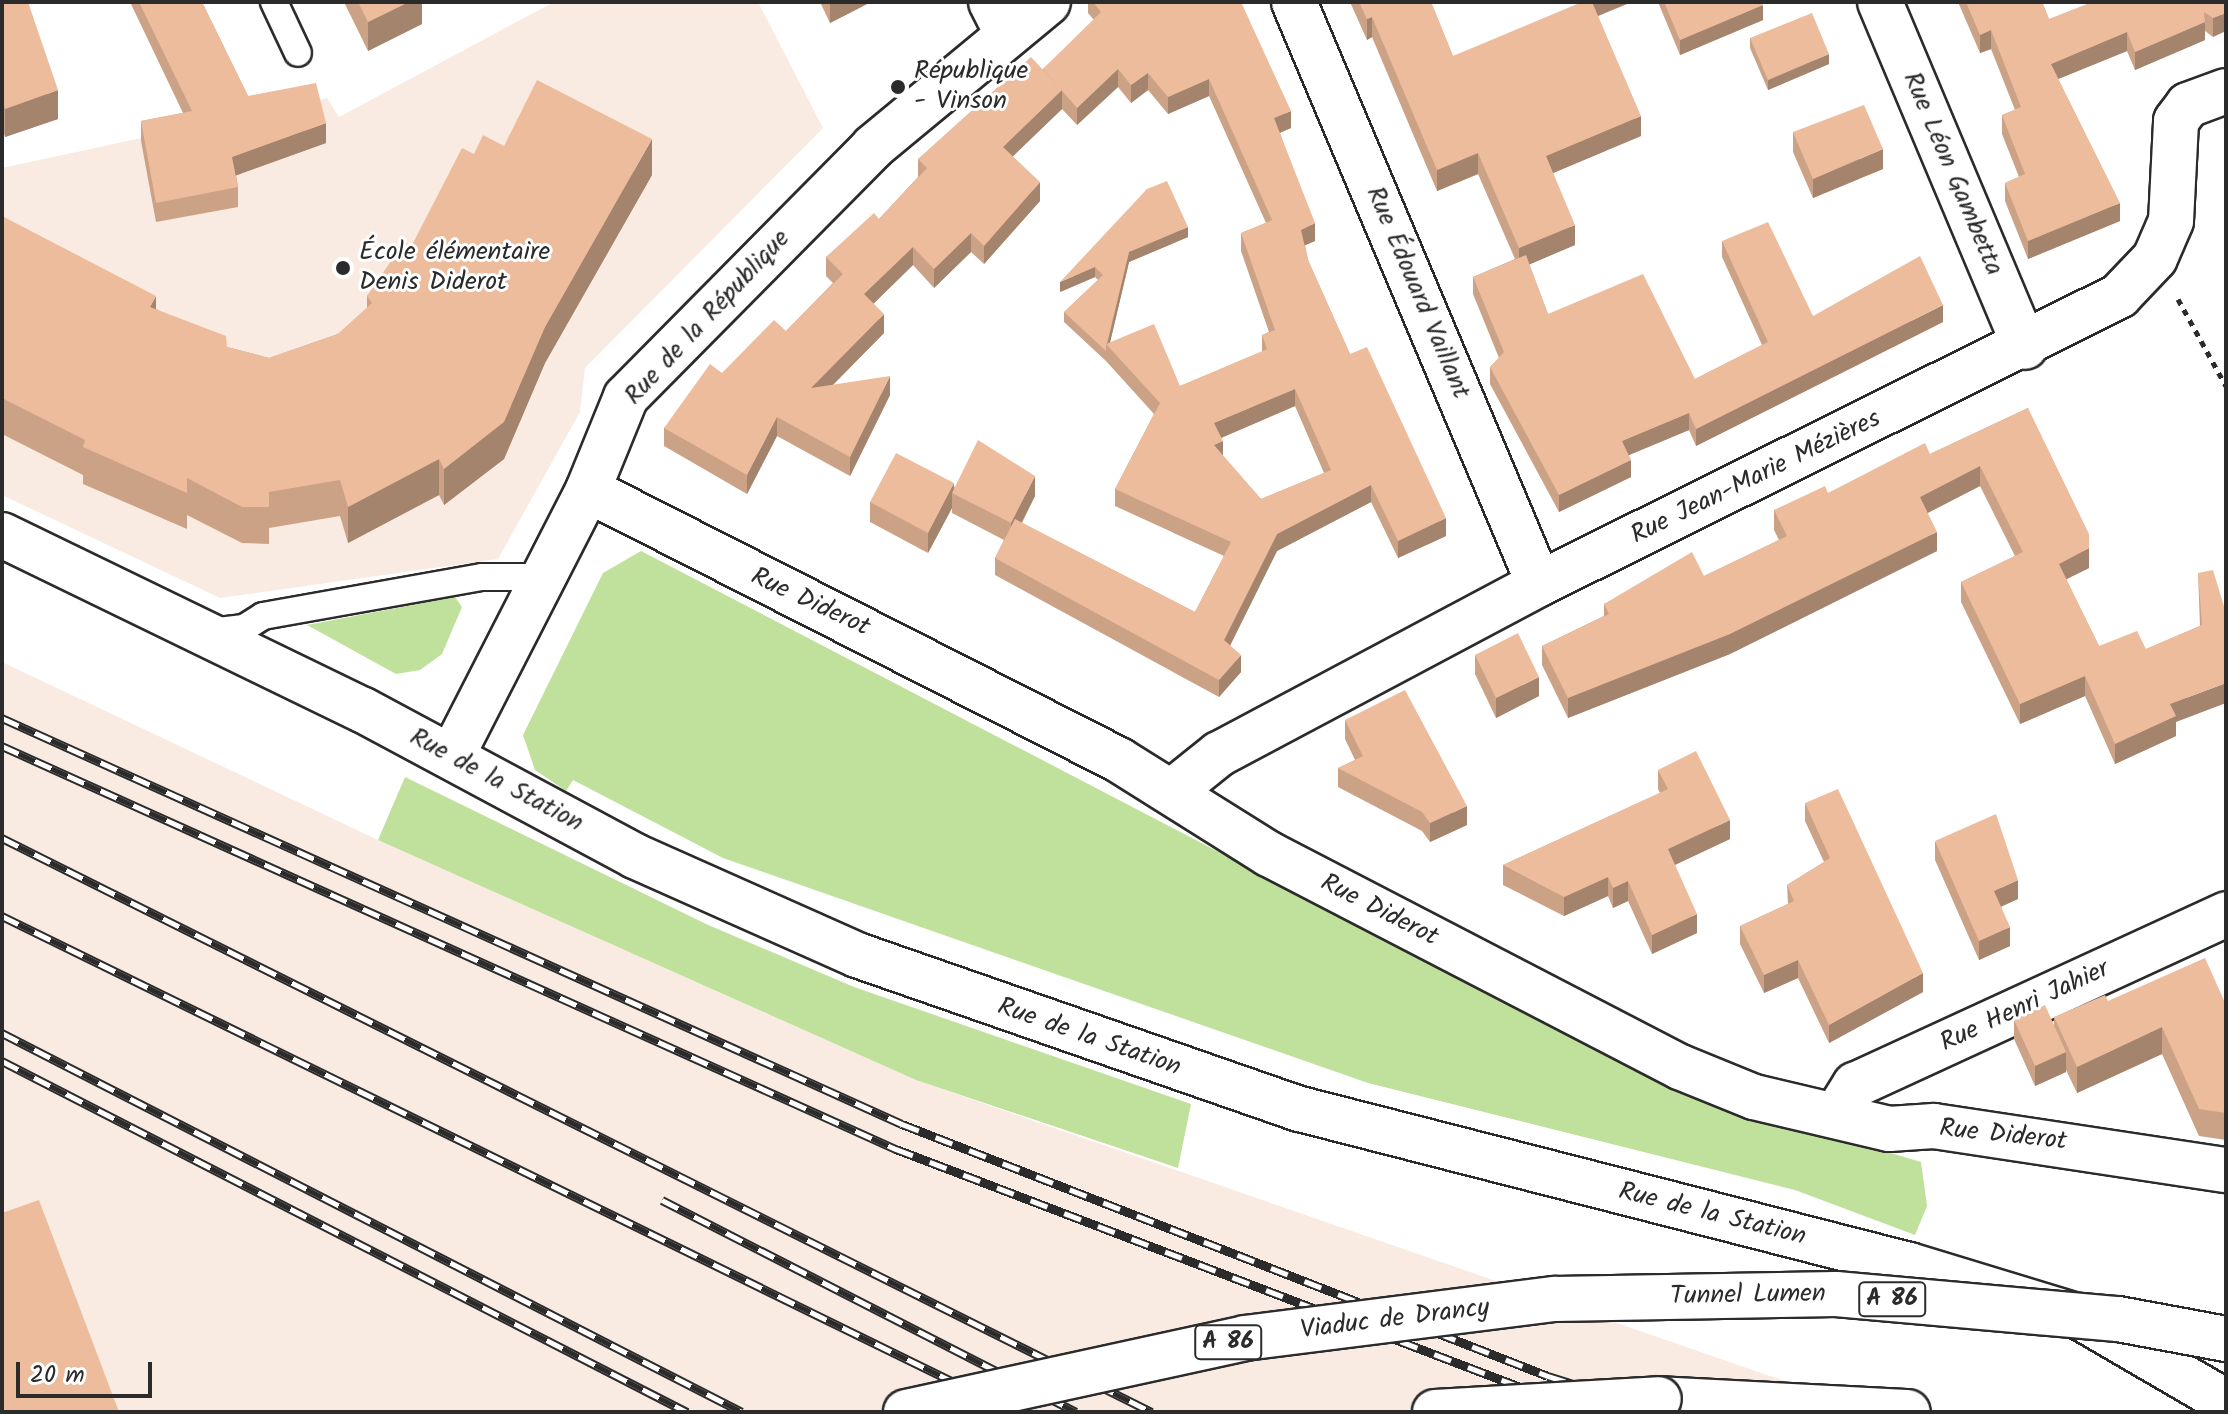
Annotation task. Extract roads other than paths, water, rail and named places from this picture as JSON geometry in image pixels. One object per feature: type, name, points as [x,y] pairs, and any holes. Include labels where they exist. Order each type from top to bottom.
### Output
[{"type":"main road","name":"Rue de la République","points":[[452,756],[588,490],[626,397],[999,18],[1048,2]]},
{"type":"main road","name":"Rue Édouard Vaillant","points":[[1294,2],[1539,584]]},
{"type":"main road","name":"Rue Léon Gambetta","points":[[1880,2],[2025,347]]},
{"type":"main road","name":"Rue Jean-Marie Mézières","points":[[1174,790],[1219,754],[1539,584],[2025,347],[2119,296],[2155,258],[2171,221],[2176,121],[2188,105],[2226,91]]},
{"type":"main road","name":"Rue Diderot","points":[[588,490],[1174,790],[1269,854],[1680,1067],[1754,1097],[1889,1129],[1963,1130],[2226,1170]]},
{"type":"main road","name":"Rue de la Station","points":[[2,535],[198,634],[452,756],[719,894],[857,955],[1071,1033],[1300,1109],[1909,1265],[2080,1317],[2226,1402]]},
{"type":"main road","name":"Rue Henri Jahier","points":[[1836,1115],[1855,1085],[2226,914]]},
{"type":"main road","name":"Tunnel Lumen","points":[[1555,1299],[1836,1294],[2118,1319],[2226,1339]]},
{"type":"main road","name":"Viaduc de Drancy","points":[[906,1412],[1245,1338],[1555,1299]]},
{"type":"main road","points":[[1435,1412],[1659,1399],[1908,1412]]},
{"type":"lane","points":[[274,2],[298,53]]},
{"type":"lane","points":[[198,634],[482,577],[543,577]]},
{"type":"railway","points":[[2,718],[902,1124],[1548,1376],[1663,1412]]},
{"type":"railway","points":[[2,746],[896,1149],[1586,1412]]},
{"type":"railway","points":[[2,838],[1152,1412]]},
{"type":"railway","points":[[2,916],[1015,1412]]},
{"type":"railway","points":[[2,1033],[742,1412]]},
{"type":"railway","points":[[2,1061],[687,1412]]},
{"type":"railway","points":[[662,1200],[1076,1412]]},
{"type":"place","name":"République - Vinson","points":[[898,87]]},
{"type":"place","name":"École élémentaire Denis Diderot","points":[[343,268]]}]
